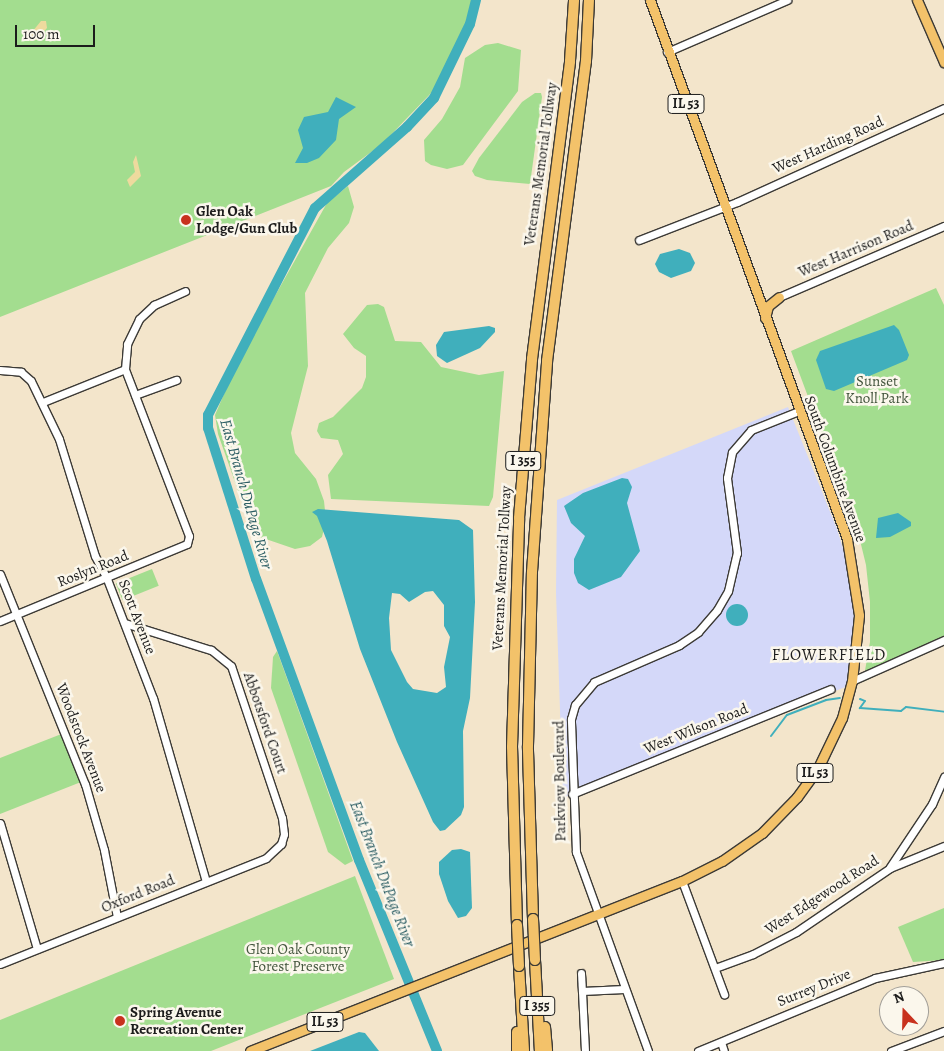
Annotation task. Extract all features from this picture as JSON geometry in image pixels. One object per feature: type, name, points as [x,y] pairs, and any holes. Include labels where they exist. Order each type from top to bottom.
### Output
[{"type":"highway","name":"Veterans Memorial Tollway","points":[[524,1051],[517,925],[512,747],[519,518],[532,359],[570,61],[574,0]]},
{"type":"highway","name":"Veterans Memorial Tollway","points":[[540,1051],[532,919],[528,746],[532,562],[547,361],[586,61],[589,0]]},
{"type":"highway","points":[[535,963],[540,979],[547,1051]]},
{"type":"highway","points":[[517,1051],[521,989]]},
{"type":"main road","name":"South Columbine Avenue","points":[[597,913],[682,880],[743,847],[797,797],[829,747],[852,682],[859,615],[852,560],[841,520],[724,208],[650,0]]},
{"type":"main road","points":[[917,0],[944,62]]},
{"type":"main road","points":[[757,296],[779,297]]},
{"type":"main road","points":[[765,318],[768,306],[779,297]]},
{"type":"main road","name":"IL 53","points":[[250,1051],[597,913]]},
{"type":"street","points":[[667,52],[787,0]]},
{"type":"street","name":"West Harding Road","points":[[639,240],[724,208],[944,108]]},
{"type":"street","name":"West Harrison Road","points":[[779,297],[944,226]]},
{"type":"street","points":[[176,380],[135,395],[125,369],[127,344],[139,319],[154,305],[185,291]]},
{"type":"street","points":[[43,402],[125,369]]},
{"type":"street","name":"Scott Avenue","points":[[0,370],[21,372],[31,381],[43,402],[72,473],[95,556],[107,578],[156,707],[206,882]]},
{"type":"street","name":"Roslyn Road","points":[[0,621],[181,549],[187,544],[189,536],[135,395]]},
{"type":"street","name":"Parkview Boulevard","points":[[597,913],[576,852],[570,726],[576,706],[601,677],[679,645],[712,618],[728,591],[736,563],[736,531],[727,478],[732,452],[751,430],[799,411]]},
{"type":"street","name":"Woodstock Avenue","points":[[0,574],[85,784],[104,850],[117,917]]},
{"type":"street","name":"Abbotsford Court","points":[[124,623],[211,650],[230,666],[282,818],[284,834],[281,844]]},
{"type":"street","points":[[852,682],[944,640]]},
{"type":"street","name":"West Wilson Road","points":[[572,794],[830,690]]},
{"type":"street","points":[[890,868],[932,804],[944,778]]},
{"type":"street","points":[[0,823],[37,949]]},
{"type":"street","name":"Oxford Road","points":[[0,964],[266,858],[281,844]]},
{"type":"street","name":"West Edgewood Road","points":[[715,968],[753,954],[796,932],[890,868],[944,846]]},
{"type":"street","points":[[682,880],[724,994]]},
{"type":"street","points":[[597,913],[648,1051]]},
{"type":"street","name":"Surrey Drive","points":[[698,1051],[875,978],[944,963]]},
{"type":"street","points":[[581,973],[585,1051]]},
{"type":"street","points":[[582,991],[624,989]]},
{"type":"street","points":[[891,1051],[944,1032]]},
{"type":"street","points":[[721,1042],[724,1051]]},
{"type":"shaded area","points":[[788,407],[837,529],[854,584],[856,617],[848,686],[563,798],[556,593],[557,500]]},
{"type":"green space","points":[[0,0],[473,0],[462,33],[435,89],[382,144],[344,172],[331,186],[0,317]]},
{"type":"green space","points":[[498,43],[521,50],[518,91],[463,165],[447,169],[431,165],[425,161],[424,140],[442,119],[460,87],[465,58],[485,45]]},
{"type":"green space","points":[[535,93],[541,93],[542,97],[530,184],[487,180],[475,176],[472,171],[479,158],[522,102]]},
{"type":"green space","points":[[348,186],[354,207],[349,223],[328,248],[305,293],[308,366],[291,433],[295,453],[316,479],[324,501],[326,520],[322,537],[310,546],[295,549],[257,536],[251,527],[218,434],[215,415],[237,364],[327,203]]},
{"type":"green space","name":"Sunset Knoll Park","points":[[936,288],[944,305],[944,642],[863,682],[870,642],[870,602],[866,565],[857,528],[791,351]]},
{"type":"green space","points":[[378,304],[384,307],[395,341],[421,342],[441,367],[479,375],[504,371],[493,497],[489,506],[331,499],[328,475],[343,454],[338,440],[321,438],[317,431],[319,423],[333,417],[362,388],[366,377],[366,356],[354,348],[343,334],[367,305]]},
{"type":"green space","points":[[152,569],[159,586],[123,600],[116,584]]},
{"type":"green space","points":[[277,651],[353,861],[345,865],[328,852],[271,688],[273,657]]},
{"type":"green space","points":[[64,733],[81,782],[0,814],[0,758]]},
{"type":"green space","name":"Glen Oak County Forest Preserve","points":[[355,876],[394,979],[211,1051],[0,1051],[0,1020]]},
{"type":"green space","points":[[944,908],[944,960],[913,962],[898,927]]},
{"type":"sand","points":[[41,21],[46,21],[47,28],[36,40],[30,41],[28,37]]},
{"type":"sand","points":[[136,155],[141,176],[130,187],[127,180],[135,172],[133,162]]},
{"type":"water","points":[[336,97],[356,107],[339,119],[336,140],[319,158],[307,163],[295,163],[303,148],[298,130],[304,117],[328,112]]},
{"type":"water","points":[[679,249],[690,253],[695,263],[691,271],[671,278],[659,272],[655,264],[660,254]]},
{"type":"water","points":[[894,325],[899,330],[909,355],[907,360],[834,391],[826,389],[816,360],[820,351]]},
{"type":"water","points":[[489,326],[495,328],[495,332],[480,348],[447,363],[437,356],[436,345],[444,332]]},
{"type":"water","points":[[622,478],[628,479],[632,487],[627,503],[640,551],[621,577],[589,590],[578,583],[574,573],[574,559],[585,536],[571,523],[564,506],[583,493]]},
{"type":"water","points":[[318,509],[459,520],[473,530],[475,602],[470,698],[463,731],[464,807],[461,815],[445,830],[440,831],[433,822],[397,742],[360,649],[327,541],[317,516],[312,512]],"holes":[[[433,591],[444,605],[444,626],[450,637],[444,667],[446,687],[437,693],[413,689],[407,682],[391,650],[389,618],[392,593],[400,594],[409,602],[425,592]]]},
{"type":"water","points":[[898,513],[911,522],[911,526],[890,537],[876,538],[878,518]]},
{"type":"water","points":[[737,604],[745,607],[748,615],[745,623],[737,626],[729,623],[726,615],[729,607]]},
{"type":"water","points":[[461,849],[470,852],[472,908],[466,916],[458,918],[448,901],[439,874],[439,862],[452,850]]},
{"type":"water","points":[[359,1032],[365,1033],[379,1051],[310,1051]]},
{"type":"waterway","name":"East Branch DuPage River","points":[[437,1051],[359,860],[256,579],[208,428],[208,415],[315,208],[407,127],[434,98],[470,24],[476,0]]},
{"type":"waterway","points":[[771,736],[787,715],[826,700],[840,698]]},
{"type":"waterway","points":[[860,699],[865,701],[860,708],[901,711],[906,707],[944,712]]},
{"type":"place","name":"Glen Oak Lodge/Gun Club","points":[[186,220]]},
{"type":"place","name":"Spring Avenue Recreation Center","points":[[120,1021]]},
{"type":"district","name":"FLOWERFIELD","points":[[829,655]]}]
